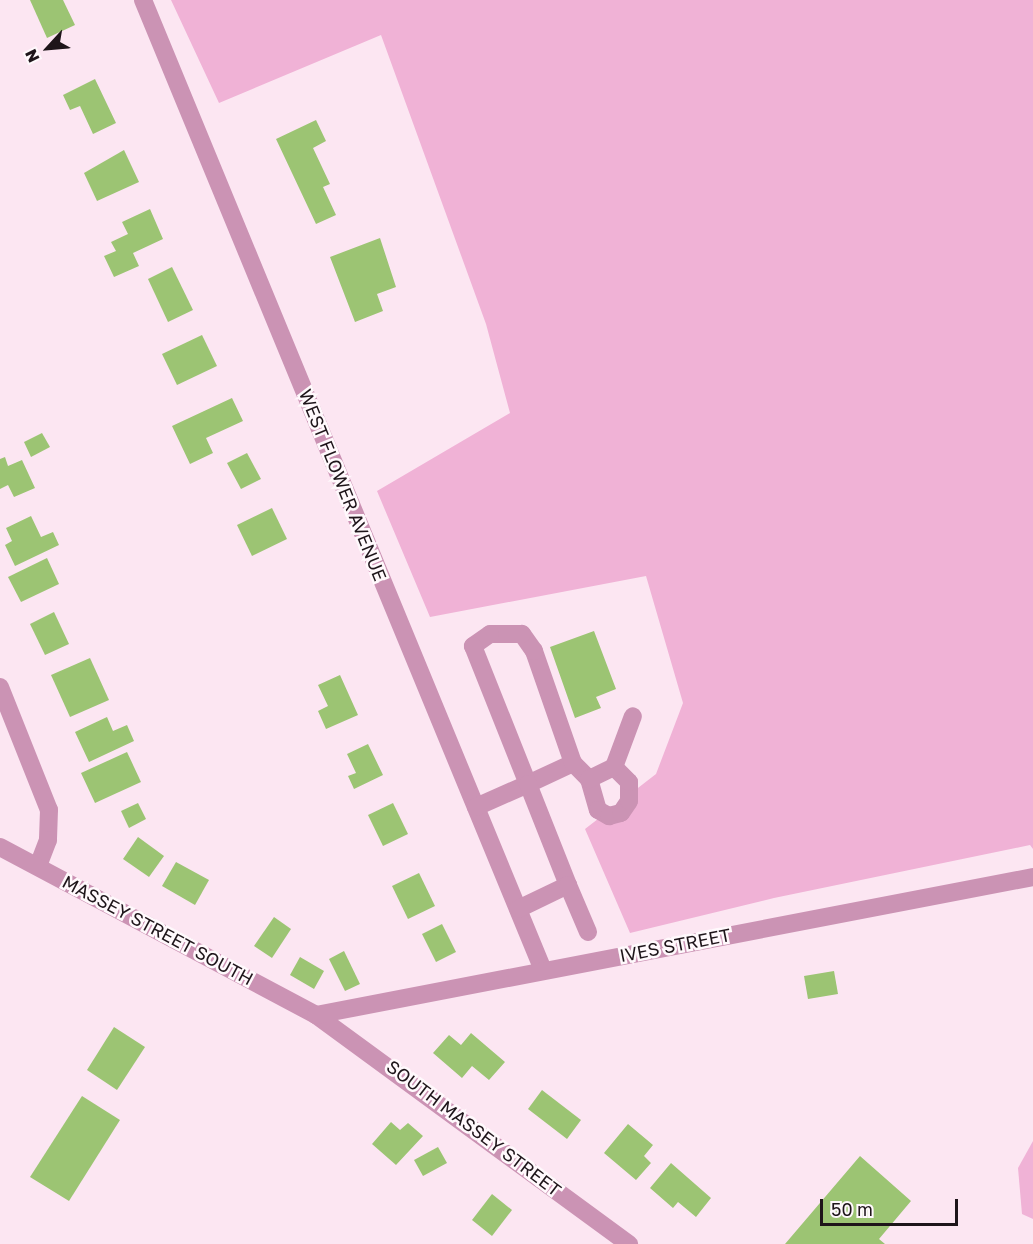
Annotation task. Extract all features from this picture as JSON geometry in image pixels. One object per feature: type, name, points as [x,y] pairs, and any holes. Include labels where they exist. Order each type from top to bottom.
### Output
[{"type":"street","name":"WEST FLOWER AVENUE","points":[[143,0],[543,970]]},
{"type":"street","points":[[588,932],[473,646],[490,634],[522,634],[534,651],[573,763],[589,778],[598,810],[609,816],[621,813],[628,801],[629,782],[614,767]]},
{"type":"street","points":[[0,687],[49,810],[48,840],[39,866]]},
{"type":"street","points":[[589,778],[614,767],[633,716]]},
{"type":"street","points":[[476,807],[573,763]]},
{"type":"street","name":"MASSEY STREET SOUTH","points":[[0,847],[316,1015]]},
{"type":"street","name":"IVES STREET","points":[[316,1015],[1033,877]]},
{"type":"street","points":[[518,909],[568,885]]},
{"type":"street","name":"SOUTH MASSEY STREET","points":[[316,1015],[629,1244]]},
{"type":"shaded area","points":[[171,0],[1033,0],[1033,849],[1030,845],[774,898],[630,933],[585,829],[656,774],[683,703],[646,576],[430,617],[377,491],[510,413],[486,324],[381,35],[219,103]]},
{"type":"shaded area","points":[[1033,1141],[1033,1219],[1022,1214],[1018,1168]]},
{"type":"building","points":[[30,0],[63,0],[75,25],[47,38]]},
{"type":"building","points":[[95,79],[116,123],[93,134],[80,106],[70,110],[63,95]]},
{"type":"building","points":[[316,120],[326,141],[313,148],[330,184],[323,187],[336,215],[316,224],[276,139]]},
{"type":"building","points":[[124,150],[139,182],[97,201],[84,173]]},
{"type":"building","points":[[150,209],[163,239],[133,253],[139,266],[114,277],[104,256],[116,251],[111,242],[128,234],[122,222]]},
{"type":"building","points":[[380,238],[396,287],[377,294],[383,311],[355,322],[330,257]]},
{"type":"building","points":[[172,267],[193,310],[168,322],[148,279]]},
{"type":"building","points":[[202,335],[217,366],[177,385],[162,354]]},
{"type":"building","points":[[232,398],[243,421],[206,438],[213,453],[190,464],[172,426]]},
{"type":"building","points":[[42,433],[50,447],[31,457],[24,442]]},
{"type":"building","points":[[247,453],[261,479],[241,489],[227,463]]},
{"type":"building","points":[[5,457],[8,466],[22,460],[35,488],[14,497],[8,485],[0,489],[0,459]]},
{"type":"building","points":[[272,508],[287,539],[252,556],[237,525]]},
{"type":"building","points":[[31,516],[41,537],[53,532],[59,545],[15,566],[5,545],[12,541],[6,528]]},
{"type":"building","points":[[47,558],[59,584],[21,602],[8,577]]},
{"type":"building","points":[[54,612],[69,644],[45,655],[30,624]]},
{"type":"building","points":[[594,631],[616,689],[596,697],[601,708],[575,718],[550,647]]},
{"type":"building","points":[[90,658],[109,700],[70,717],[51,675]]},
{"type":"building","points":[[340,675],[358,715],[326,729],[318,711],[328,706],[318,685]]},
{"type":"building","points":[[107,717],[113,731],[127,725],[134,741],[89,762],[75,732]]},
{"type":"building","points":[[368,744],[383,775],[354,789],[348,776],[356,773],[347,754]]},
{"type":"building","points":[[127,752],[141,782],[95,803],[81,773]]},
{"type":"building","points":[[138,803],[146,819],[129,828],[121,811]]},
{"type":"building","points":[[393,803],[408,834],[383,846],[368,815]]},
{"type":"building","points":[[138,837],[164,856],[149,877],[123,859]]},
{"type":"building","points":[[176,862],[209,880],[195,905],[162,886]]},
{"type":"building","points":[[419,873],[435,906],[408,919],[392,886]]},
{"type":"building","points":[[274,917],[291,929],[272,958],[254,946]]},
{"type":"building","points":[[442,924],[456,952],[436,962],[422,934]]},
{"type":"building","points":[[344,951],[360,984],[345,991],[329,959]]},
{"type":"building","points":[[300,957],[324,971],[314,989],[290,975]]},
{"type":"building","points":[[834,971],[838,994],[808,999],[804,976]]},
{"type":"building","points":[[114,1027],[145,1047],[117,1090],[87,1070]]},
{"type":"building","points":[[471,1033],[505,1062],[489,1080],[472,1066],[462,1078],[433,1053],[449,1035],[461,1045]]},
{"type":"building","points":[[542,1090],[581,1120],[567,1139],[528,1109]]},
{"type":"building","points":[[82,1096],[120,1120],[69,1201],[30,1177]]},
{"type":"building","points":[[391,1122],[400,1130],[408,1123],[423,1136],[396,1165],[372,1144]]},
{"type":"building","points":[[628,1124],[653,1145],[644,1156],[651,1163],[636,1180],[604,1153]]},
{"type":"building","points":[[438,1147],[447,1163],[423,1176],[414,1160]]},
{"type":"building","points":[[860,1156],[911,1201],[879,1239],[885,1244],[785,1244]]},
{"type":"building","points":[[671,1163],[711,1198],[696,1217],[678,1202],[673,1208],[650,1188]]},
{"type":"building","points":[[492,1194],[512,1210],[492,1236],[472,1220]]}]
